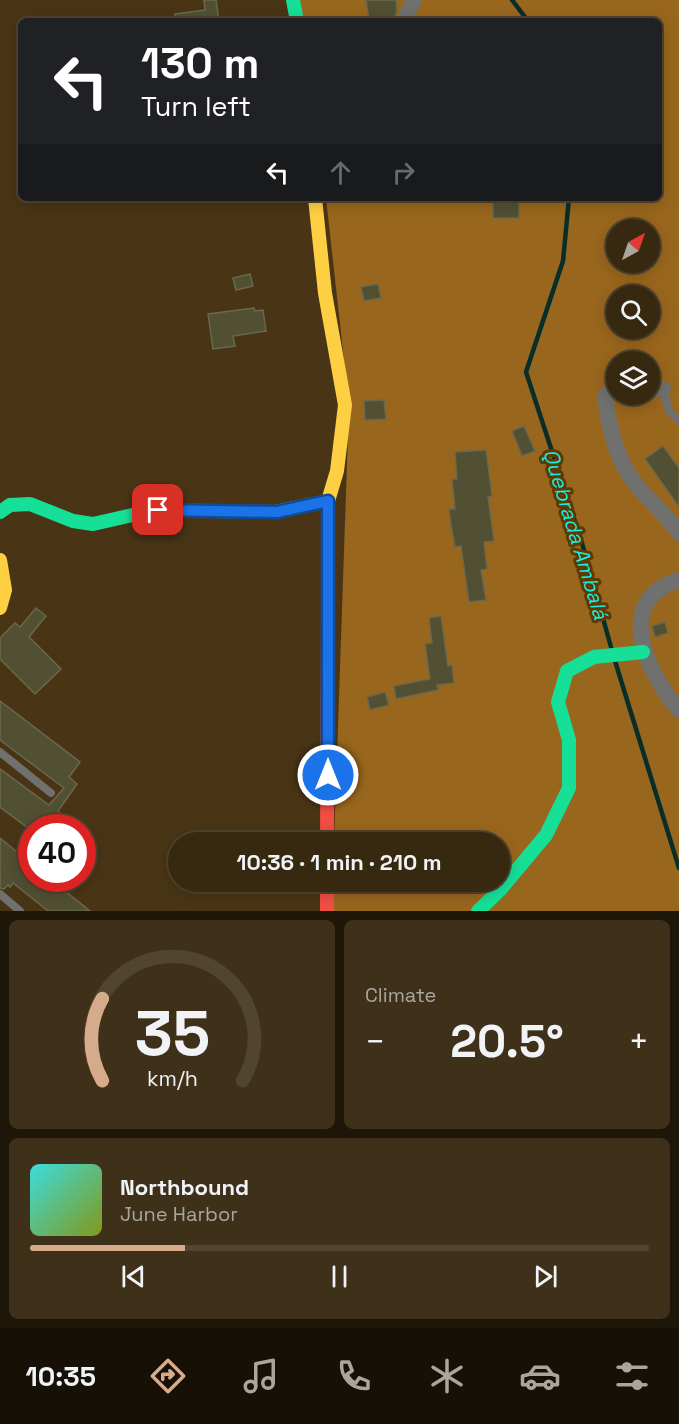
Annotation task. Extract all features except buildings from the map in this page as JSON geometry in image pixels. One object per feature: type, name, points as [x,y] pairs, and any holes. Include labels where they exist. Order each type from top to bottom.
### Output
[{"type":"street","points":[[293,0],[296,18]]},
{"type":"street","points":[[405,18],[414,0]]},
{"type":"street","points":[[315,201],[325,293],[345,405],[337,471],[328,501],[327,832]]},
{"type":"street","points":[[606,395],[607,415],[623,463],[637,485],[667,515],[679,532]]},
{"type":"street","points":[[0,512],[9,504],[29,502],[85,524],[108,522],[135,513],[158,510],[277,512],[328,501]]},
{"type":"street","points":[[0,560],[5,590],[0,608]]},
{"type":"street","points":[[679,580],[654,593],[640,634],[643,652],[668,697],[679,710]]},
{"type":"street","points":[[478,911],[500,890],[546,835],[568,788],[569,740],[558,702],[567,671],[594,657],[617,652],[643,652]]},
{"type":"street","points":[[327,892],[327,911]]},
{"type":"lane","points":[[660,395],[669,411],[679,421]]},
{"type":"lane","points":[[0,752],[51,793]]},
{"type":"lane","points":[[0,894],[20,911]]},
{"type":"shaded area","points":[[297,0],[679,0],[679,911],[332,911],[333,892],[510,892],[510,832],[334,832],[349,405],[326,201],[662,201],[662,18],[300,18]]},
{"type":"waterway","name":"Quebrada Ambalá","points":[[512,0],[526,18]]},
{"type":"waterway","name":"Quebrada Ambalá","points":[[569,201],[563,261],[526,372],[582,543],[611,647]]},
{"type":"waterway","name":"Quebrada Ambalá","points":[[615,661],[679,868]]},
{"type":"traffic: fast","points":[[293,0],[296,18]]},
{"type":"traffic: fast","points":[[0,512],[10,505],[30,504],[73,521],[93,524],[155,510],[274,512],[328,501]]},
{"type":"traffic: fast","points":[[478,911],[500,890],[546,835],[569,788],[569,740],[558,702],[567,671],[594,657],[643,652]]},
{"type":"traffic: slow","points":[[315,201],[325,293],[345,405],[337,471],[328,501],[328,616]]},
{"type":"traffic: slow","points":[[0,560],[5,590],[0,608]]},
{"type":"traffic: jam","points":[[327,832],[328,616]]},
{"type":"traffic: jam","points":[[327,892],[327,911]]},
{"type":"route","points":[[158,510],[277,512],[328,501],[328,775]]}]
